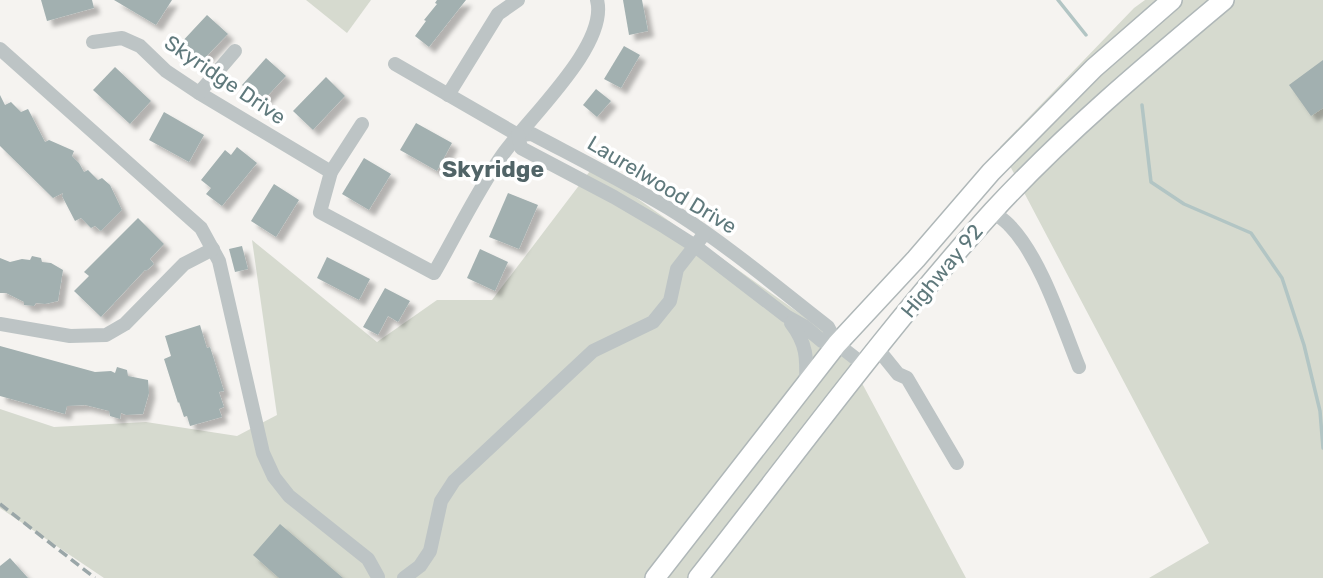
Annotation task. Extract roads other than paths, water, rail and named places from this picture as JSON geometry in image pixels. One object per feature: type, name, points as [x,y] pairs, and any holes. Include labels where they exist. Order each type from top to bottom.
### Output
[{"type":"main road","name":"Highway 92","points":[[655,578],[837,344],[916,259],[991,172],[1094,68],[1172,0]]},
{"type":"main road","name":"Highway 92","points":[[698,578],[877,348],[993,212],[1123,85],[1224,0]]},
{"type":"street","points":[[448,95],[498,14],[518,0]]},
{"type":"street","points":[[362,124],[331,172],[320,212],[434,273],[501,157],[586,51],[596,25],[599,5],[597,0]]},
{"type":"street","name":"Skyridge Drive","points":[[93,42],[122,38],[140,46],[166,71],[199,93],[331,172]]},
{"type":"street","points":[[0,49],[201,228],[219,261],[262,453],[274,477],[289,496],[368,559],[377,578],[386,574],[396,578]]},
{"type":"street","points":[[199,93],[235,51]]},
{"type":"street","name":"Laurelwood Drive","points":[[395,64],[518,135],[532,134],[680,216],[724,246],[828,327],[837,344],[864,365]]},
{"type":"street","name":"Laurelwood Drive","points":[[518,135],[521,148],[614,197],[695,246],[822,341],[837,344]]},
{"type":"street","points":[[993,212],[1019,237],[1040,271],[1079,367]]},
{"type":"street","points":[[404,578],[420,566],[430,551],[441,502],[454,481],[593,351],[653,322],[670,301],[677,270],[705,233]]},
{"type":"street","points":[[0,324],[70,336],[106,335],[125,324],[184,264],[213,249]]},
{"type":"street","name":"Laurelwood Drive","points":[[786,316],[803,343],[806,384]]},
{"type":"street","points":[[877,348],[898,374],[907,378],[957,463]]},
{"type":"waterway","points":[[1058,0],[1086,35]]},
{"type":"waterway","points":[[1142,105],[1151,182],[1184,204],[1251,233],[1282,278],[1304,345],[1320,411],[1323,448]]},
{"type":"railway","points":[[0,504],[95,578]]},
{"type":"district","name":"Skyridge","points":[[493,169]]}]
